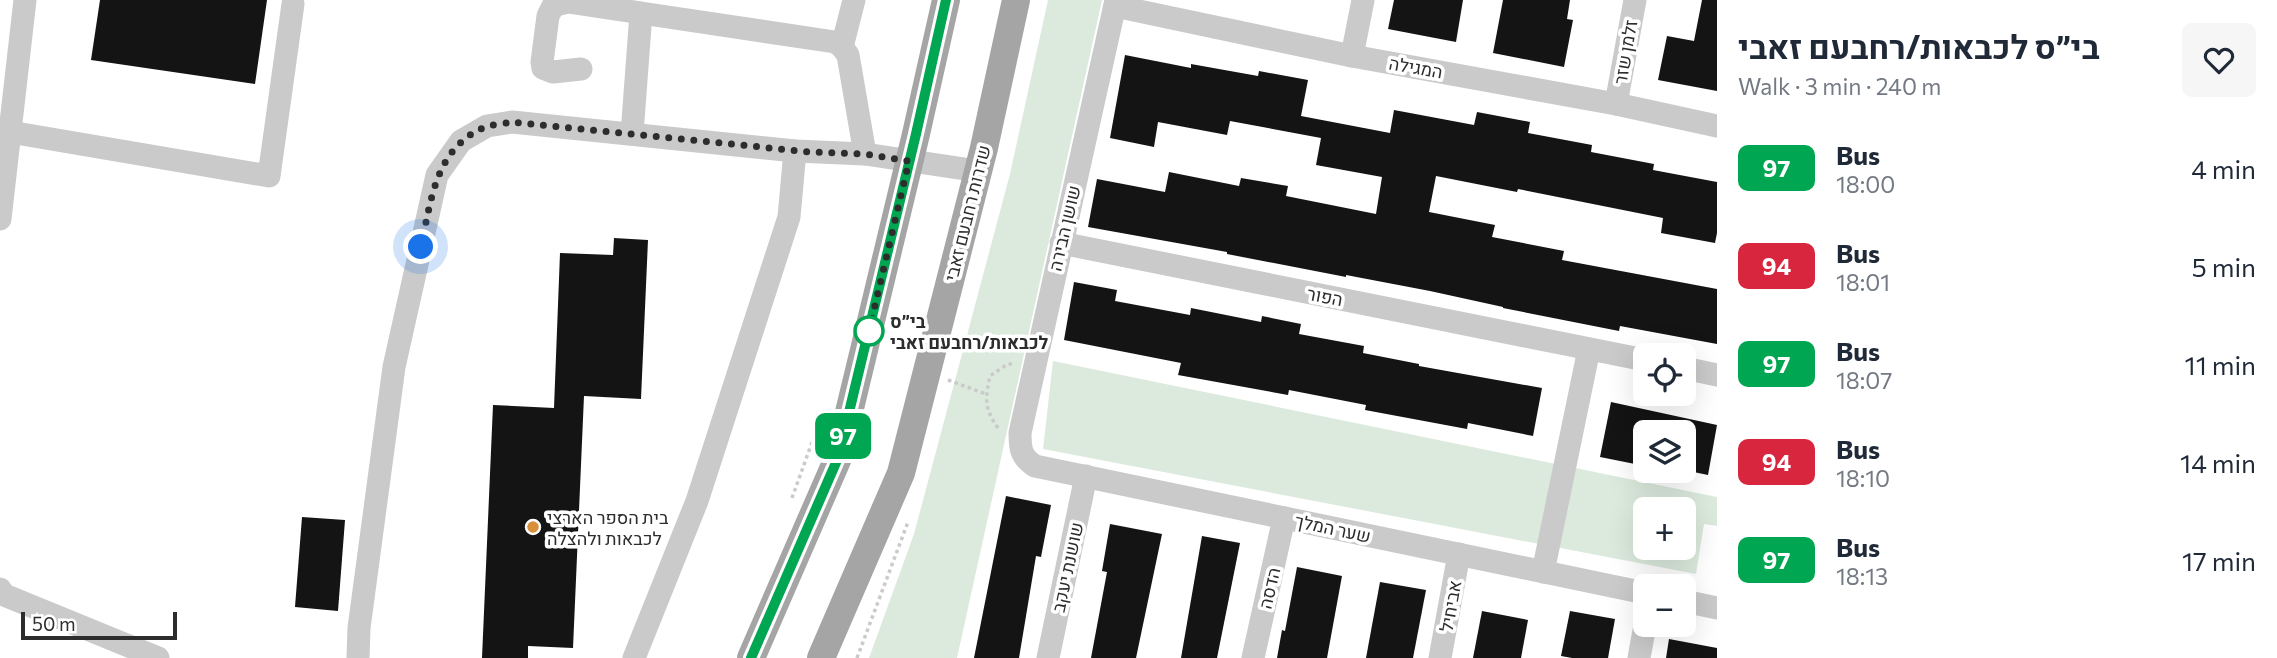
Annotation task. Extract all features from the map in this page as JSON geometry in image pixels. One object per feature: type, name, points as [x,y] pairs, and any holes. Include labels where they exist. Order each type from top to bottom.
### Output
[{"type":"main road","points":[[751,658],[838,458],[946,0]]},
{"type":"main road","name":"שדרות רחבעם זאבי","points":[[821,658],[901,473],[978,171],[1016,0]]},
{"type":"street","points":[[0,219],[25,0]]},
{"type":"street","points":[[842,47],[855,0]]},
{"type":"street","points":[[1352,56],[1363,0]]},
{"type":"street","name":"זלמן שזר","points":[[1616,104],[1634,0]]},
{"type":"street","points":[[581,69],[553,72],[543,68],[548,16],[553,6],[568,2],[835,42],[848,55],[865,154]]},
{"type":"street","name":"המגילה","points":[[1115,3],[1352,56],[1616,104],[1717,126]]},
{"type":"street","name":"שושן הבירה","points":[[1021,451],[1020,433],[1115,3]]},
{"type":"street","points":[[10,132],[270,176],[293,4]]},
{"type":"street","points":[[632,134],[641,13]]},
{"type":"street","points":[[358,658],[359,628],[394,367],[437,175],[461,141],[487,126],[512,122],[795,151],[865,154],[978,171]]},
{"type":"street","points":[[634,658],[697,501],[789,217],[795,151]]},
{"type":"street","name":"הפור","points":[[1061,243],[1633,358]]},
{"type":"street","points":[[1543,572],[1589,349]]},
{"type":"street","points":[[1696,371],[1717,375]]},
{"type":"street","name":"שער המלך","points":[[1021,451],[1035,466],[1633,591]]},
{"type":"street","name":"שושנת יעקב","points":[[1048,658],[1086,476]]},
{"type":"street","name":"הדסה","points":[[1253,658],[1284,518]]},
{"type":"street","name":"אביחיל","points":[[1440,658],[1459,554]]},
{"type":"street","points":[[0,589],[4,595],[158,658]]},
{"type":"street","points":[[1696,604],[1717,608]]},
{"type":"street","points":[[1639,658],[1643,637]]},
{"type":"path","points":[[1021,451],[1001,432],[987,413],[986,394],[990,376],[1006,365],[1036,357]]},
{"type":"path","points":[[947,380],[986,394]]},
{"type":"path","points":[[788,507],[820,419]]},
{"type":"green space","points":[[1048,0],[1102,0],[957,658],[869,658],[914,534],[1010,174]]},
{"type":"green space","points":[[1053,361],[1633,480],[1633,483],[1649,483],[1717,497],[1717,526],[1704,524],[1696,574],[1043,449]]},
{"type":"building","points":[[100,0],[267,0],[255,84],[91,60]]},
{"type":"building","points":[[1394,0],[1463,0],[1456,42],[1388,29]]},
{"type":"building","points":[[1503,0],[1570,0],[1567,19],[1573,20],[1564,67],[1493,53]]},
{"type":"building","points":[[1702,0],[1717,0],[1717,91],[1658,80],[1667,36],[1694,41]]},
{"type":"building","points":[[1125,55],[1191,68],[1191,64],[1258,76],[1259,71],[1308,80],[1301,116],[1390,133],[1394,110],[1474,125],[1477,112],[1530,122],[1528,133],[1592,145],[1591,152],[1654,164],[1653,170],[1717,182],[1715,243],[1661,233],[1663,218],[1518,189],[1517,192],[1436,176],[1429,212],[1495,225],[1492,237],[1564,251],[1562,260],[1717,289],[1717,344],[1620,326],[1619,331],[1430,291],[1088,227],[1097,179],[1165,192],[1169,172],[1239,186],[1241,178],[1288,186],[1286,196],[1376,214],[1382,177],[1316,165],[1321,138],[1230,121],[1227,135],[1158,122],[1154,147],[1110,138]]},
{"type":"building","name":"בית הספר הארצי לכבאות ולהצלה","points":[[614,238],[648,240],[641,399],[584,396],[573,648],[528,646],[528,658],[482,658],[493,405],[554,408],[560,253],[613,255]]},
{"type":"building","points":[[1074,282],[1117,290],[1115,301],[1190,315],[1191,308],[1261,322],[1262,316],[1301,324],[1299,334],[1364,346],[1363,353],[1542,388],[1533,436],[1468,423],[1467,429],[1365,410],[1366,405],[1289,390],[1288,395],[1178,375],[1181,363],[1064,340]]},
{"type":"building","points":[[1611,402],[1694,420],[1633,420],[1633,464],[1600,457]]},
{"type":"building","points":[[1696,420],[1717,425],[1708,475],[1696,472]]},
{"type":"building","points":[[1006,496],[1051,505],[1041,557],[1036,556],[1019,658],[974,658]]},
{"type":"building","points":[[302,517],[345,520],[338,611],[295,607]]},
{"type":"building","points":[[1110,524],[1162,534],[1136,658],[1091,658],[1107,572],[1102,571]]},
{"type":"building","points":[[1202,536],[1240,543],[1217,658],[1181,658]]},
{"type":"building","points":[[1297,567],[1342,576],[1327,658],[1277,658]]},
{"type":"building","points":[[1380,582],[1426,590],[1413,658],[1366,658]]},
{"type":"building","points":[[1482,611],[1528,620],[1521,658],[1473,658]]},
{"type":"building","points":[[1570,611],[1615,619],[1608,658],[1561,656]]},
{"type":"building","points":[[1669,639],[1717,648],[1717,658],[1666,658]]},
{"type":"bus line","name":"97","points":[[751,658],[838,458],[946,0]]},
{"type":"place","name":"בי״ס לכבאות/רחבעם זאבי","points":[[869,331]]},
{"type":"place","name":"בית הספר הארצי לכבאות ולהצלה","points":[[533,527]]},
{"type":"route","points":[[421,247],[437,175],[461,141],[487,126],[512,122],[810,152],[865,154],[909,161],[869,331]]}]
